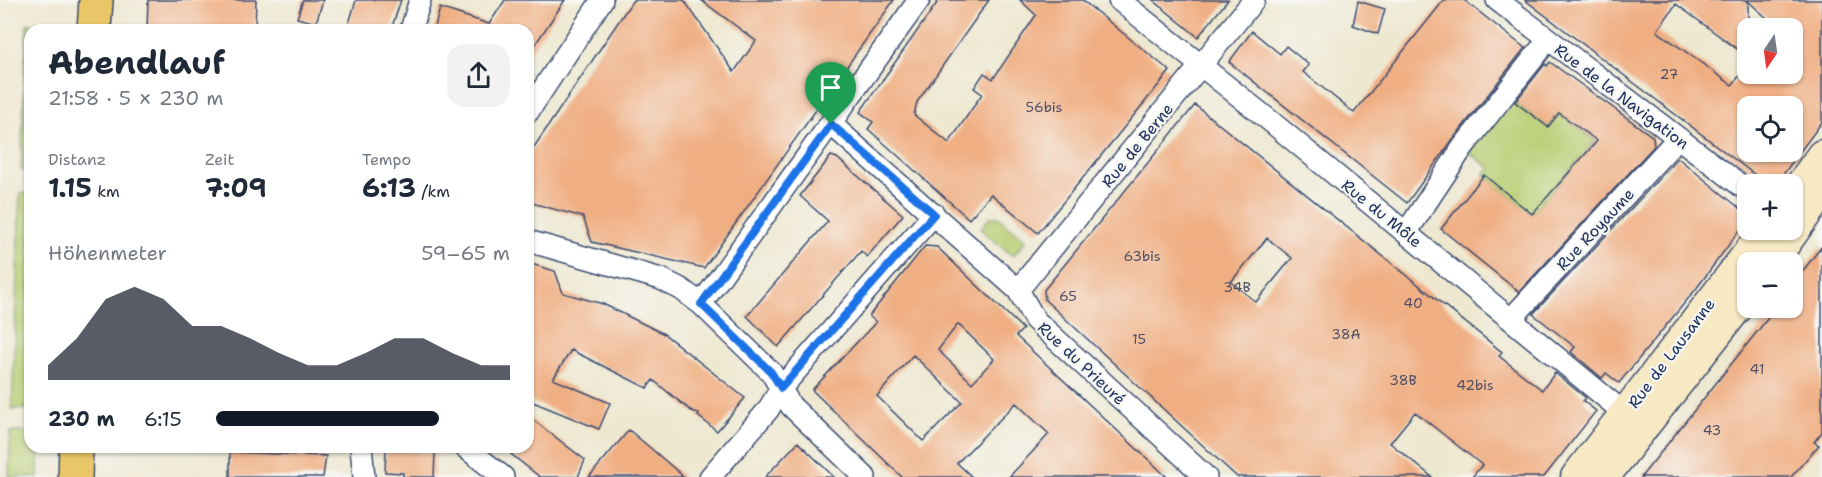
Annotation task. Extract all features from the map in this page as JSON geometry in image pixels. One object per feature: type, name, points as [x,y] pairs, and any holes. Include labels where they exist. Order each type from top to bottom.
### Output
[{"type":"main road","points":[[94,24],[96,0]]},
{"type":"main road","points":[[1803,182],[1822,155]]},
{"type":"main road","points":[[1779,252],[1822,192]]},
{"type":"main road","name":"Rue de Lausanne","points":[[1576,477],[1634,421],[1759,240]]},
{"type":"main road","points":[[1604,477],[1634,421],[1737,306]]},
{"type":"main road","points":[[75,477],[76,453]]},
{"type":"street","points":[[413,24],[420,0]]},
{"type":"street","points":[[534,103],[602,0]]},
{"type":"street","points":[[701,304],[919,0]]},
{"type":"street","name":"Rue du Môle","points":[[1119,0],[1202,65],[1634,421]]},
{"type":"street","name":"Rue de Berne","points":[[1018,290],[1254,0]]},
{"type":"street","name":"Rue de la Navigation","points":[[1497,0],[1737,183]]},
{"type":"street","points":[[1406,232],[1463,147],[1540,50]]},
{"type":"street","name":"Rue du Prieuré","points":[[831,124],[1018,290],[1035,320],[1206,477]]},
{"type":"street","name":"Rue Royaume","points":[[1511,319],[1678,138]]},
{"type":"street","points":[[710,477],[768,410],[781,388],[934,214]]},
{"type":"street","points":[[534,243],[661,279],[681,289],[701,304],[771,372],[790,406],[865,477]]},
{"type":"street","points":[[362,453],[364,477]]},
{"type":"street","points":[[473,453],[503,477]]},
{"type":"green space","points":[[24,97],[24,170],[21,170]]},
{"type":"green space","points":[[1510,99],[1548,127],[1559,113],[1596,141],[1532,214],[1484,175],[1490,168],[1469,152]]},
{"type":"green space","points":[[20,193],[24,193],[24,409],[12,409]]},
{"type":"green space","points":[[990,217],[998,217],[1026,240],[1013,256],[980,229]]},
{"type":"green space","points":[[10,432],[24,432],[24,453],[39,453],[38,477],[9,477]]},
{"type":"building","points":[[148,0],[256,0],[255,24],[147,24]]},
{"type":"building","points":[[303,0],[323,0],[316,23],[297,18]]},
{"type":"building","points":[[356,0],[401,0],[393,24],[349,24]]},
{"type":"building","points":[[505,0],[565,0],[534,46],[534,24],[489,24]]},
{"type":"building","points":[[633,0],[684,0],[734,72],[756,41],[701,0],[894,0],[704,268],[592,242],[583,217],[534,204],[534,147]]},
{"type":"building","points":[[939,0],[989,0],[917,102],[914,115],[949,143],[982,94],[974,88],[984,73],[993,79],[1036,15],[1020,0],[1082,0],[1170,71],[1038,233],[991,194],[969,219],[868,129],[873,122],[860,112]]},
{"type":"building","points":[[1153,0],[1228,0],[1198,37]]},
{"type":"building","points":[[1444,0],[1464,0],[1525,48],[1453,139],[1407,203],[1229,62],[1252,31],[1280,54],[1286,46],[1309,65],[1303,72],[1354,113]]},
{"type":"building","points":[[1525,0],[1822,0],[1822,122],[1803,148],[1803,96],[1737,96],[1737,161]]},
{"type":"building","points":[[1358,1],[1385,9],[1378,34],[1353,25]]},
{"type":"building","points":[[440,8],[489,24],[436,24]]},
{"type":"building","points":[[1550,62],[1653,137],[1654,146],[1519,292],[1441,229],[1484,175],[1532,214],[1597,141],[1559,113],[1548,127],[1515,102],[1545,64],[1547,66]]},
{"type":"building","points":[[1195,105],[1502,352],[1499,356],[1542,390],[1555,373],[1586,398],[1583,401],[1596,411],[1544,477],[1472,477],[1482,465],[1415,412],[1390,443],[1432,477],[1237,477],[1045,300],[1044,290]],"holes":[[[1267,238],[1292,258],[1256,302],[1231,282]]]},
{"type":"building","points":[[831,156],[837,158],[903,215],[867,257],[861,251],[778,347],[747,316],[828,221],[800,196]]},
{"type":"building","points":[[1678,158],[1737,206],[1737,234],[1696,289],[1619,383],[1606,373],[1602,378],[1571,352],[1575,347],[1533,314]]},
{"type":"building","points":[[1738,162],[1792,162],[1783,174],[1754,174]]},
{"type":"building","points":[[925,246],[937,247],[1023,329],[1016,336],[1167,477],[1009,477],[1049,434],[1016,403],[957,463],[972,477],[902,477],[812,390],[876,322],[869,316]],"holes":[[[958,324],[994,359],[972,383],[938,350]],[[913,355],[962,402],[923,441],[877,396]]]},
{"type":"building","points":[[1822,246],[1822,432],[1814,442],[1819,445],[1791,477],[1641,477],[1768,318],[1803,318],[1803,271]]},
{"type":"building","points":[[534,265],[555,271],[563,293],[603,304],[664,334],[745,398],[717,431],[698,416],[699,414],[690,410],[653,380],[647,388],[571,350],[553,379],[610,403],[599,429],[534,402]]},
{"type":"building","points":[[534,421],[585,460],[578,477],[540,477],[510,453],[534,453]]},
{"type":"building","points":[[629,430],[648,446],[684,477],[589,477]]},
{"type":"building","points":[[798,442],[834,477],[765,477]]},
{"type":"building","points":[[230,453],[326,456],[323,477],[230,477]]},
{"type":"building","points":[[386,453],[435,453],[434,477],[403,477],[403,473],[385,472]]},
{"type":"route","points":[[831,124],[934,214],[781,388],[771,372],[701,304],[831,124]]}]
